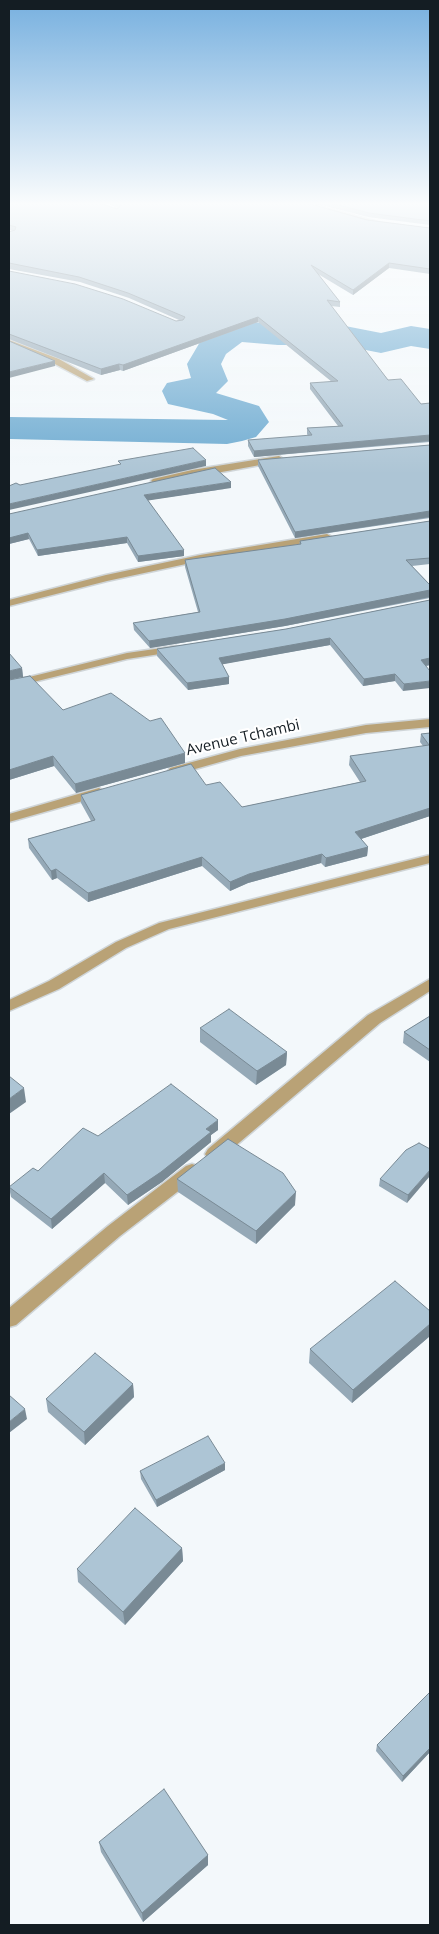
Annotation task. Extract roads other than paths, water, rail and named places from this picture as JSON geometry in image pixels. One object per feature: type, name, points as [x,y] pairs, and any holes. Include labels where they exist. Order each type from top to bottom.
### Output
[{"type":"street","points":[[9,342],[50,358],[90,379]]},
{"type":"street","points":[[143,484],[192,473],[290,458]]},
{"type":"street","points":[[9,603],[106,578],[200,558],[334,536]]},
{"type":"street","points":[[9,685],[127,656],[183,647]]},
{"type":"street","name":"Avenue Tchambi","points":[[165,774],[240,753],[366,729],[430,723]]},
{"type":"street","points":[[9,818],[109,790]]},
{"type":"street","points":[[9,1006],[54,985],[121,945],[164,926],[430,859]]},
{"type":"street","points":[[9,1319],[114,1231],[282,1098],[374,1019],[430,984]]},
{"type":"waterway","points":[[9,428],[227,432],[242,429],[250,422],[246,414],[225,406],[181,396],[180,391],[205,385],[210,381],[204,364],[212,349],[231,334],[246,331],[278,335],[340,335],[381,343],[411,336],[430,339]]}]
